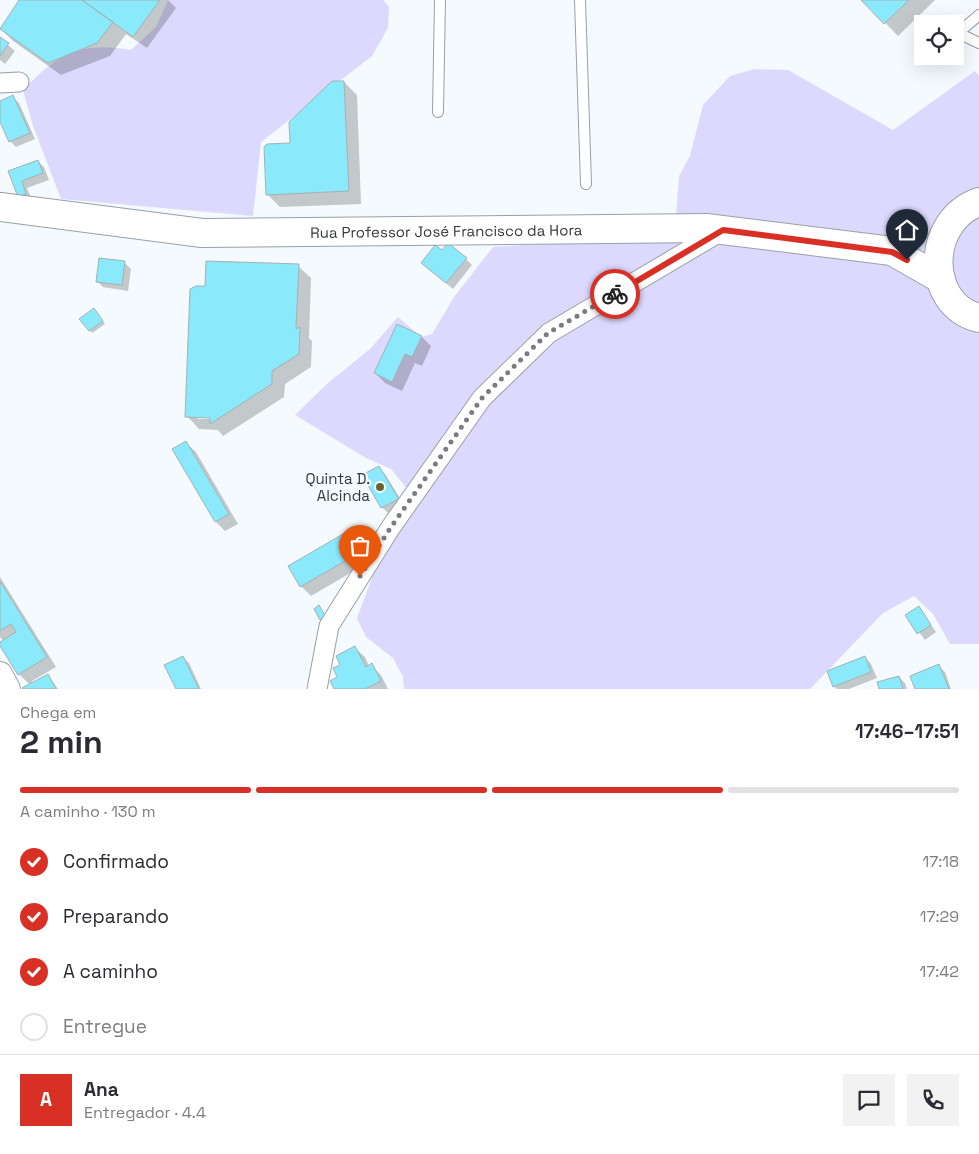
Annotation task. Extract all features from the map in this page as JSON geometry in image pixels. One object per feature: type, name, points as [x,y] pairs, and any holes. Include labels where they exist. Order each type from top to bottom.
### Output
[{"type":"main road","points":[[978,322],[958,307],[945,291],[941,279],[938,253],[943,234],[955,217],[971,205],[979,202]]},
{"type":"main road","name":"Rua Professor José Francisco da Hora","points":[[0,207],[202,233],[706,228],[892,252],[941,279]]},
{"type":"main road","name":"Rua Professor José Francisco da Hora","points":[[892,252],[927,240],[950,224]]},
{"type":"street","points":[[0,83],[19,82]]},
{"type":"street","points":[[317,689],[329,626],[391,527],[482,398],[548,333],[723,230]]},
{"type":"street","points":[[0,674],[8,689]]},
{"type":"lane","points":[[438,112],[440,0]]},
{"type":"lane","points":[[580,0],[586,184]]},
{"type":"lane","points":[[979,15],[958,33],[979,43]]},
{"type":"shaded area","points":[[168,0],[383,0],[389,7],[388,28],[372,56],[261,142],[253,216],[61,199],[33,126],[23,90],[47,67],[71,53],[97,47],[131,50],[156,27]]},
{"type":"shaded area","points":[[755,69],[788,70],[893,130],[975,71],[979,76],[979,644],[950,644],[933,614],[914,596],[883,613],[810,689],[404,689],[403,677],[393,658],[366,637],[357,618],[376,567],[409,491],[391,469],[366,458],[295,415],[328,383],[370,349],[398,317],[421,337],[432,334],[454,297],[493,247],[627,239],[676,217],[679,176],[690,156],[703,105],[730,76]]},
{"type":"building","points":[[19,0],[82,0],[113,22],[97,43],[48,63],[0,29]]},
{"type":"building","points":[[82,0],[160,0],[133,37]]},
{"type":"building","points":[[861,0],[909,0],[884,24]]},
{"type":"building","points":[[0,37],[9,43],[0,56]]},
{"type":"building","points":[[332,81],[344,81],[349,191],[266,195],[264,147],[267,144],[290,143],[289,122]]},
{"type":"building","points":[[13,95],[30,133],[9,142],[0,122],[0,101]]},
{"type":"building","points":[[38,160],[43,173],[22,181],[26,194],[18,197],[8,171]]},
{"type":"building","points":[[448,243],[467,258],[446,283],[421,263],[435,245],[442,250]]},
{"type":"building","points":[[99,258],[125,261],[122,285],[96,282]]},
{"type":"building","points":[[206,261],[299,264],[296,329],[300,327],[299,354],[272,371],[272,384],[210,424],[210,418],[185,417],[190,289],[196,286],[205,286]]},
{"type":"building","points":[[94,308],[103,321],[89,331],[79,319]]},
{"type":"building","points":[[397,324],[422,336],[412,357],[405,354],[392,382],[374,373]]},
{"type":"building","points":[[186,441],[229,514],[215,522],[172,449]]},
{"type":"building","name":"Quinta D. Alcinda","points":[[379,466],[399,499],[381,508],[362,475]]},
{"type":"building","points":[[350,530],[362,551],[300,587],[288,566]]},
{"type":"building","points":[[0,581],[47,657],[18,675],[0,646],[0,642],[16,632],[11,624],[0,631]]},
{"type":"building","points":[[319,605],[326,617],[320,620],[314,609]]},
{"type":"building","points":[[919,606],[931,625],[917,634],[905,615]]},
{"type":"building","points":[[355,646],[366,667],[372,663],[381,681],[365,689],[334,689],[330,681],[337,677],[333,668],[340,665],[336,656]]},
{"type":"building","points":[[183,656],[199,689],[176,689],[164,665]]},
{"type":"building","points":[[865,656],[871,672],[833,687],[827,671]]},
{"type":"building","points":[[939,664],[949,689],[915,689],[910,676]]},
{"type":"building","points":[[48,674],[56,689],[22,688]]},
{"type":"building","points":[[899,676],[903,689],[879,689],[877,682]]},
{"type":"way so far","points":[[360,576],[391,527],[482,398],[548,333],[615,294]]},
{"type":"place","name":"Quinta D. Alcinda","points":[[380,487]]},
{"type":"route","points":[[615,294],[723,230],[892,252],[907,260]]}]
